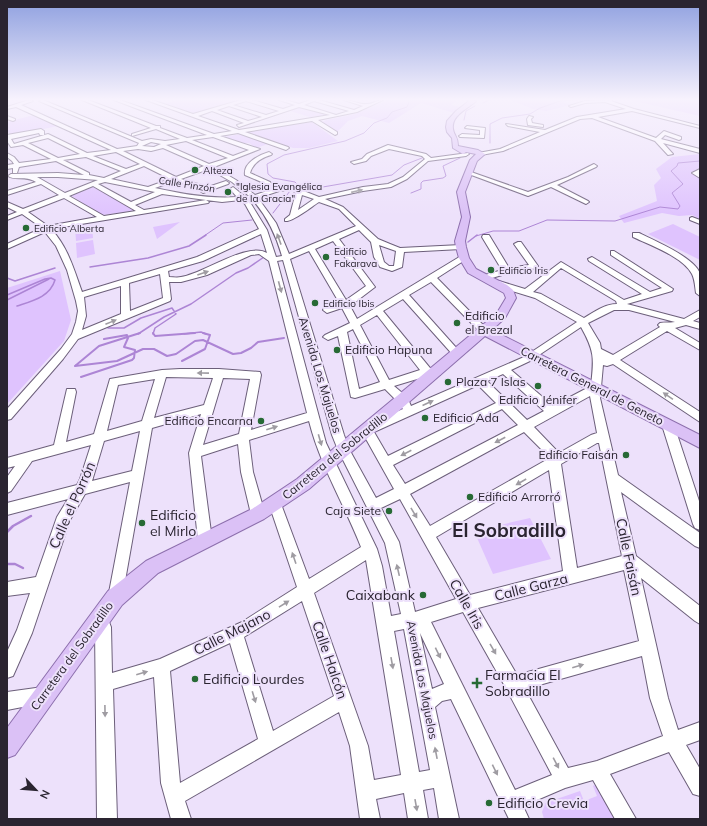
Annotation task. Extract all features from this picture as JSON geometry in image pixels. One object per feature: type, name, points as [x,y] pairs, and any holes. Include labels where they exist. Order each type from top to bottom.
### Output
[{"type":"main road","points":[[457,139],[455,146],[457,148],[468,153],[479,155]]},
{"type":"main road","points":[[468,153],[470,168]]},
{"type":"main road","name":"Carretera del Sobradillo","points":[[7,747],[42,695],[115,598],[152,567],[258,514],[303,484],[403,400],[432,372],[457,354],[500,315],[511,298],[509,292],[496,283],[472,271],[464,258],[460,241],[466,217],[460,195],[470,168],[479,155]]},
{"type":"main road","name":"Carretera General de Geneto","points":[[483,330],[700,442]]},
{"type":"street","points":[[8,139],[13,146],[38,139]]},
{"type":"street","points":[[53,139],[86,155],[126,171]]},
{"type":"street","points":[[92,139],[176,179],[208,189]]},
{"type":"street","points":[[104,144],[122,139]]},
{"type":"street","points":[[130,139],[146,149],[154,149],[164,144],[194,139]]},
{"type":"street","points":[[143,139],[150,141]]},
{"type":"street","points":[[182,139],[234,158]]},
{"type":"street","points":[[223,139],[254,150]]},
{"type":"street","points":[[260,139],[286,148]]},
{"type":"street","points":[[479,155],[501,150],[530,139]]},
{"type":"street","points":[[653,139],[700,151]]},
{"type":"street","points":[[7,167],[116,150],[140,145],[150,141],[158,140],[164,144]]},
{"type":"street","points":[[657,140],[670,154]]},
{"type":"street","points":[[23,143],[76,168],[91,177]]},
{"type":"street","points":[[150,188],[212,167],[273,143]]},
{"type":"street","name":"Avenida Los Majuelos","points":[[164,144],[212,167],[233,179],[254,197],[271,220],[285,258],[338,435],[344,450],[392,542],[416,620],[427,704],[449,819]]},
{"type":"street","points":[[680,146],[686,155]]},
{"type":"street","points":[[354,162],[364,160],[388,147],[424,155],[430,160]]},
{"type":"street","name":"Avenida Los Majuelos","points":[[154,149],[204,169],[226,183],[243,198],[256,216],[263,230],[273,260],[320,443],[328,463],[370,549],[375,566],[418,819]]},
{"type":"street","points":[[287,220],[319,199],[389,186],[405,178],[422,162],[468,153]]},
{"type":"street","points":[[247,174],[249,168],[257,159],[269,154]]},
{"type":"street","points":[[7,155],[14,158],[17,166],[15,171],[9,177]]},
{"type":"street","points":[[7,218],[144,164]]},
{"type":"street","points":[[470,168],[528,194],[570,178],[594,166]]},
{"type":"street","points":[[58,175],[76,168]]},
{"type":"street","points":[[233,179],[247,174],[268,183],[274,190]]},
{"type":"street","points":[[30,175],[101,218]]},
{"type":"street","name":"Calle Pinzón","points":[[9,177],[30,175],[91,177],[189,196],[222,200],[254,197],[285,188],[300,191],[341,208],[375,241],[400,250],[431,250],[461,247]]},
{"type":"street","points":[[7,193],[41,182]]},
{"type":"street","points":[[189,196],[226,183]]},
{"type":"street","points":[[92,184],[143,212]]},
{"type":"street","points":[[552,185],[586,202]]},
{"type":"street","points":[[130,205],[163,191]]},
{"type":"street","points":[[294,216],[300,191]]},
{"type":"street","points":[[9,244],[47,228],[101,218],[222,200]]},
{"type":"street","points":[[7,204],[23,212],[47,228],[64,250],[79,296],[83,314],[75,337],[65,351],[7,416]]},
{"type":"street","points":[[692,219],[700,222]]},
{"type":"street","points":[[164,274],[181,280],[204,273],[248,253],[260,252],[273,260],[285,258],[360,227]]},
{"type":"street","points":[[79,296],[125,282],[164,274],[263,230]]},
{"type":"street","points":[[636,235],[674,255],[690,266],[696,272],[700,293]]},
{"type":"street","points":[[486,237],[507,271]]},
{"type":"street","points":[[327,310],[345,305],[371,287],[335,238]]},
{"type":"street","points":[[375,241],[378,261],[384,267],[396,269],[398,267],[400,250]]},
{"type":"street","points":[[485,278],[507,271],[534,266],[518,244]]},
{"type":"street","points":[[311,248],[356,324],[386,384],[403,400],[405,406],[412,410]]},
{"type":"street","points":[[367,430],[505,370],[533,355],[583,322],[606,309],[669,289],[614,253]]},
{"type":"street","points":[[328,337],[356,324],[464,258]]},
{"type":"street","points":[[592,259],[650,295]]},
{"type":"street","points":[[527,292],[561,264],[619,299],[622,305],[684,323],[700,326]]},
{"type":"street","points":[[75,337],[167,299],[164,274]]},
{"type":"street","points":[[431,277],[483,330]]},
{"type":"street","points":[[125,282],[126,316]]},
{"type":"street","points":[[496,283],[527,292],[570,313],[583,322]]},
{"type":"street","points":[[404,295],[457,354]]},
{"type":"street","points":[[637,309],[700,347]]},
{"type":"street","points":[[342,331],[355,394],[432,372],[378,311]]},
{"type":"street","points":[[598,369],[612,359],[667,327],[684,323],[700,313]]},
{"type":"street","name":"Calle Faisán","points":[[583,322],[597,351],[598,369],[595,398],[659,698],[673,741],[700,787]]},
{"type":"street","points":[[597,351],[612,359],[700,418]]},
{"type":"street","points":[[505,370],[552,412]]},
{"type":"street","points":[[205,540],[195,453],[207,408],[219,373]]},
{"type":"street","points":[[115,598],[146,424],[162,374],[219,373],[256,375],[243,438],[243,449],[258,514]]},
{"type":"street","name":"Calle el Porrón","points":[[7,670],[24,632],[64,517],[86,481],[114,382],[162,374]]},
{"type":"street","points":[[480,380],[553,453],[571,577]]},
{"type":"street","points":[[372,505],[402,492],[596,388]]},
{"type":"street","points":[[59,448],[71,392]]},
{"type":"street","points":[[385,463],[503,404]]},
{"type":"street","points":[[7,463],[207,408]]},
{"type":"street","points":[[195,453],[313,415]]},
{"type":"street","points":[[668,425],[700,524]]},
{"type":"street","name":"Calle Iris","points":[[367,430],[513,684],[564,779]]},
{"type":"street","points":[[427,536],[595,438],[603,438]]},
{"type":"street","points":[[7,487],[28,458]]},
{"type":"street","points":[[7,509],[137,475]]},
{"type":"street","points":[[612,478],[700,541]]},
{"type":"street","name":"Calle Halcón","points":[[275,504],[359,746],[367,791],[370,819]]},
{"type":"street","name":"Calle Majano","points":[[105,683],[161,667],[248,627],[370,549]]},
{"type":"street","points":[[630,561],[700,616]]},
{"type":"street","name":"Calle Garza","points":[[386,624],[416,620],[467,603],[630,561]]},
{"type":"street","points":[[7,589],[40,584]]},
{"type":"street","points":[[100,617],[103,628],[105,683],[107,819]]},
{"type":"street","points":[[416,620],[456,689],[518,819]]},
{"type":"street","points":[[235,633],[268,744]]},
{"type":"street","points":[[513,684],[647,647]]},
{"type":"street","points":[[161,667],[170,783],[181,819]]},
{"type":"street","points":[[427,704],[430,698],[456,689]]},
{"type":"street","points":[[7,701],[42,695]]},
{"type":"street","points":[[174,797],[344,700]]},
{"type":"street","points":[[510,802],[564,779],[597,770],[700,732]]},
{"type":"street","points":[[597,770],[626,819]]},
{"type":"street","points":[[367,791],[441,778]]},
{"type":"shaded area","points":[[227,139],[255,139],[268,144],[256,148],[249,143],[240,143]]},
{"type":"shaded area","points":[[265,139],[335,139],[338,141],[309,148],[293,148]]},
{"type":"shaded area","points":[[700,154],[700,168],[690,173],[700,178],[700,219],[692,215],[679,216],[662,213],[624,223],[619,216],[657,201],[654,185],[661,178],[656,169],[672,157]]},
{"type":"shaded area","points":[[92,186],[134,209],[132,211],[102,215],[70,195]]},
{"type":"shaded area","points":[[180,222],[157,239],[153,227]]},
{"type":"shaded area","points":[[673,224],[700,237],[700,260],[648,234]]},
{"type":"shaded area","points":[[92,225],[93,238],[76,241],[75,228]]},
{"type":"shaded area","points":[[93,240],[95,254],[77,258],[76,243]]},
{"type":"shaded area","points":[[60,271],[71,320],[64,341],[7,404],[7,288]]},
{"type":"shaded area","points":[[530,518],[551,559],[493,574],[474,531]]},
{"type":"shaded area","points":[[594,785],[601,789],[619,819],[544,819],[542,812],[545,803],[580,791],[584,801],[597,796],[593,786]]},
{"type":"waterway","points":[[295,188],[297,184],[295,182],[273,178],[268,174],[267,164],[284,155],[351,139]]},
{"type":"waterway","points":[[490,139],[490,143]]},
{"type":"waterway","points":[[297,186],[306,189],[317,188],[392,175],[404,165],[422,158]]},
{"type":"waterway","points":[[411,193],[421,189],[421,183],[423,181],[443,178],[446,176],[443,166],[460,158]]},
{"type":"waterway","points":[[476,236],[493,231],[519,231],[547,220],[615,221],[660,207],[678,209],[680,206],[672,193],[683,184],[671,171],[677,166],[678,163],[700,161]]},
{"type":"waterway","points":[[273,213],[290,191]]},
{"type":"waterway","points":[[204,236],[223,223],[252,220]]},
{"type":"waterway","points":[[90,267],[148,258],[189,246],[206,235]]},
{"type":"waterway","points":[[468,242],[477,235]]},
{"type":"waterway","points":[[175,312],[191,304],[236,273],[248,268],[264,257]]},
{"type":"waterway","points":[[7,278],[15,281],[55,268]]},
{"type":"waterway","points":[[7,295],[45,279],[51,278],[55,280],[49,291],[40,298],[17,306]]},
{"type":"waterway","points":[[7,300],[49,279]]},
{"type":"waterway","points":[[108,328],[124,328],[141,318],[172,308],[175,312]]},
{"type":"waterway","points":[[139,333],[175,312]]},
{"type":"waterway","points":[[153,333],[155,328],[176,314],[175,312]]},
{"type":"waterway","points":[[188,334],[201,332],[205,334]]},
{"type":"waterway","points":[[128,337],[139,333]]},
{"type":"waterway","points":[[153,333],[155,336],[188,334]]},
{"type":"waterway","points":[[188,334],[195,333]]},
{"type":"waterway","points":[[184,334],[188,334]]},
{"type":"waterway","points":[[205,334],[210,335],[207,342]]},
{"type":"waterway","points":[[104,339],[127,335],[128,337]]},
{"type":"waterway","points":[[128,337],[124,347],[135,350],[135,353]]},
{"type":"waterway","points":[[128,337],[99,346],[75,366],[117,361],[135,353]]},
{"type":"waterway","points":[[207,342],[233,354],[241,353],[251,348],[258,342],[284,338]]},
{"type":"waterway","points":[[135,353],[143,349],[154,349],[167,356],[176,354],[195,341],[203,340],[207,342]]},
{"type":"waterway","points":[[182,361],[205,349],[207,342]]},
{"type":"waterway","points":[[81,377],[132,360],[135,353]]},
{"type":"waterway","points":[[7,532],[13,526],[31,516]]},
{"type":"waterway","points":[[7,564],[15,564],[23,568]]},
{"type":"place","name":"Alteza","points":[[195,170]]},
{"type":"place","name":"\"Iglesia Evangélica de la Gracia\"","points":[[228,192]]},
{"type":"place","name":"Edificio Alberta","points":[[26,228]]},
{"type":"place","name":"Edificio Fakarava","points":[[326,257]]},
{"type":"place","name":"Edificio Iris","points":[[491,270]]},
{"type":"place","name":"Edificio Ibis","points":[[315,303]]},
{"type":"place","name":"Edificio el Brezal","points":[[457,323]]},
{"type":"place","name":"Edificio Hapuna","points":[[337,350]]},
{"type":"place","name":"Plaza 7 Islas","points":[[448,382]]},
{"type":"place","name":"Edificio Jénifer","points":[[538,386]]},
{"type":"place","name":"Edificio Ada","points":[[425,418]]},
{"type":"place","name":"Edificio Encarna","points":[[261,421]]},
{"type":"place","name":"Edificio Faisán","points":[[626,455]]},
{"type":"place","name":"Edificio Arrorró","points":[[470,497]]},
{"type":"place","name":"Caja Siete","points":[[389,511]]},
{"type":"place","name":"Edificio el Mirlo","points":[[142,523]]},
{"type":"place","name":"Caixabank","points":[[423,595]]},
{"type":"place","name":"Edificio Lourdes","points":[[195,679]]},
{"type":"place","name":"Farmacia El Sobradillo","points":[[477,683]]},
{"type":"place","name":"Edificio Crevia","points":[[489,803]]},
{"type":"district","name":"El Sobradillo","points":[[509,530]]}]
